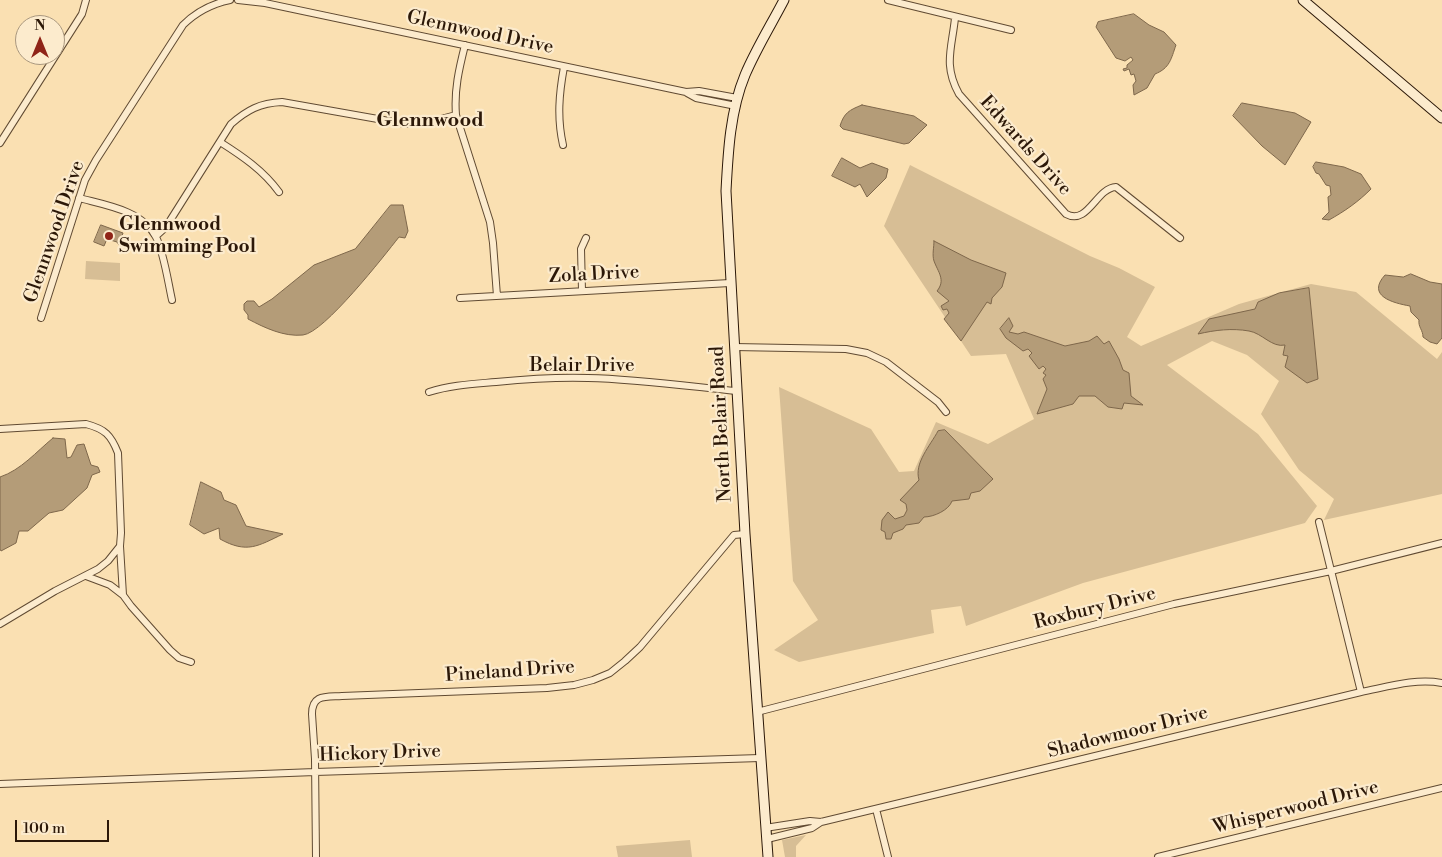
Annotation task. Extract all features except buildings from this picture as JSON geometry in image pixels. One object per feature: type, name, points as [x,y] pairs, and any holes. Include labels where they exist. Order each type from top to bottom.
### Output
[{"type":"main road","name":"North Belair Road","points":[[768,857],[745,534],[726,191],[728,148],[737,102],[745,76],[784,0]]},
{"type":"main road","points":[[1303,0],[1442,118]]},
{"type":"street","points":[[0,142],[82,14],[86,0]]},
{"type":"street","name":"Glennwood Drive","points":[[41,318],[85,180],[96,160],[184,25],[203,9],[230,0]]},
{"type":"street","name":"Glennwood Drive","points":[[238,0],[265,3],[686,92],[696,98],[737,102]]},
{"type":"street","points":[[888,0],[1011,30]]},
{"type":"street","name":"Edwards Drive","points":[[956,18],[950,67],[953,82],[959,94],[1066,214],[1071,217],[1077,217],[1110,187],[1116,187],[1180,238]]},
{"type":"street","points":[[464,45],[456,80],[454,99],[456,115],[490,222],[497,296]]},
{"type":"street","points":[[563,145],[559,130],[558,112],[559,93],[564,67]]},
{"type":"street","points":[[156,236],[166,228],[231,124],[242,114],[255,107],[268,103],[282,102],[406,124],[422,124],[456,115]]},
{"type":"street","points":[[220,142],[254,165],[271,180],[279,192]]},
{"type":"street","points":[[79,198],[117,208],[143,221],[156,236],[172,300]]},
{"type":"street","points":[[582,291],[580,249],[586,238]]},
{"type":"street","name":"Zola Drive","points":[[460,298],[730,283]]},
{"type":"street","points":[[734,347],[846,349],[867,353],[886,362],[938,402],[946,412]]},
{"type":"street","name":"Belair Drive","points":[[429,392],[443,387],[552,378],[632,380],[736,391]]},
{"type":"street","points":[[0,429],[80,424],[97,427],[106,432],[114,441],[118,453],[123,595]]},
{"type":"street","points":[[1319,522],[1361,692]]},
{"type":"street","name":"Pineland Drive","points":[[315,772],[312,706],[321,698],[547,688],[574,685],[593,680],[610,673],[640,648],[734,535],[745,534]]},
{"type":"street","name":"Roxbury Drive","points":[[757,712],[1174,604],[1331,571],[1442,543]]},
{"type":"street","points":[[0,624],[55,591],[86,576],[108,561],[120,546]]},
{"type":"street","points":[[86,576],[110,585],[123,595],[170,650],[180,658],[191,662]]},
{"type":"street","name":"Shadowmoor Drive","points":[[765,828],[810,821],[821,822],[1361,692],[1411,682],[1442,683]]},
{"type":"street","name":"Hickory Drive","points":[[0,784],[760,758]]},
{"type":"street","points":[[315,772],[316,857]]},
{"type":"street","name":"Whisperwood Drive","points":[[1158,857],[1442,788]]},
{"type":"street","points":[[876,809],[888,857]]},
{"type":"street","name":"Shadowmoor Drive","points":[[767,839],[812,828],[821,822]]},
{"type":"street","points":[[794,824],[795,832]]},
{"type":"shaded area","points":[[1134,14],[1149,25],[1164,32],[1176,45],[1167,66],[1155,74],[1147,88],[1134,95],[1133,85],[1136,81],[1134,74],[1131,75],[1129,69],[1124,71],[1123,69],[1127,68],[1127,65],[1133,60],[1131,57],[1125,61],[1116,58],[1096,27],[1098,22]]},
{"type":"shaded area","points":[[1242,103],[1295,113],[1311,122],[1285,165],[1262,146],[1233,116]]},
{"type":"shaded area","points":[[862,105],[914,116],[927,125],[909,143],[904,144],[843,129],[840,126],[845,115],[850,110]]},
{"type":"shaded area","points":[[842,158],[860,168],[872,163],[888,169],[886,178],[867,197],[860,184],[855,187],[832,176]]},
{"type":"shaded area","points":[[1316,162],[1344,167],[1361,174],[1371,189],[1356,202],[1329,220],[1322,219],[1329,212],[1328,197],[1331,195],[1330,186],[1326,185],[1313,167]]},
{"type":"shaded area","points":[[910,165],[1155,287],[1127,337],[1141,346],[1239,304],[1311,284],[1356,292],[1437,359],[1442,352],[1442,494],[1324,520],[1334,499],[1299,470],[1261,414],[1279,381],[1247,355],[1212,341],[1167,365],[1258,434],[1317,506],[1305,523],[1083,583],[966,626],[961,606],[931,610],[934,633],[799,662],[774,650],[818,620],[793,581],[779,387],[871,429],[899,472],[914,471],[936,422],[988,444],[1034,419],[1006,354],[971,356],[884,226]]},
{"type":"shaded area","points":[[391,205],[403,205],[408,231],[405,238],[399,237],[381,260],[325,322],[313,331],[303,335],[289,335],[261,326],[248,319],[248,315],[244,310],[244,304],[247,301],[254,301],[259,307],[272,299],[314,265],[355,249]]},
{"type":"shaded area","name":"Glennwood Swimming Pool","points":[[101,225],[123,233],[119,245],[117,242],[107,239],[104,246],[94,242]]},
{"type":"shaded area","points":[[934,241],[971,260],[1006,273],[1002,287],[992,298],[991,304],[987,302],[961,341],[944,319],[949,313],[947,309],[943,310],[941,306],[949,301],[937,291],[941,280],[933,259]]},
{"type":"shaded area","points":[[86,261],[120,263],[120,281],[85,279]]},
{"type":"shaded area","points":[[1411,274],[1430,282],[1442,284],[1442,338],[1437,344],[1423,337],[1419,320],[1411,312],[1410,306],[1396,303],[1384,297],[1378,288],[1385,275],[1403,277]]},
{"type":"shaded area","points":[[1309,288],[1318,379],[1307,383],[1285,367],[1288,356],[1283,355],[1285,345],[1271,342],[1254,332],[1230,330],[1198,334],[1209,319],[1255,309],[1258,302],[1279,293]]},
{"type":"shaded area","points":[[1009,318],[1013,326],[1009,332],[1018,334],[1024,332],[1065,346],[1089,341],[1097,336],[1104,344],[1109,341],[1123,370],[1129,373],[1131,396],[1143,405],[1124,403],[1122,409],[1108,407],[1095,396],[1079,396],[1073,404],[1037,414],[1047,389],[1043,379],[1046,375],[1043,373],[1046,369],[1043,366],[1039,369],[1029,356],[1032,353],[1028,349],[1023,351],[1006,338],[1000,329]]},
{"type":"shaded area","points":[[945,430],[993,479],[980,491],[971,493],[969,499],[952,501],[941,512],[924,517],[919,523],[906,525],[903,529],[893,533],[891,539],[886,539],[885,532],[881,530],[882,520],[888,512],[895,519],[904,516],[907,510],[906,504],[900,500],[919,480],[918,474],[921,461],[938,431]]},
{"type":"shaded area","points":[[53,438],[65,439],[67,458],[71,457],[77,445],[84,444],[91,465],[98,467],[100,472],[92,475],[87,488],[63,510],[49,513],[28,531],[19,531],[16,543],[1,551],[0,477],[22,465]]},
{"type":"shaded area","points":[[201,482],[221,492],[224,500],[236,505],[246,526],[283,534],[259,545],[245,547],[229,544],[220,539],[219,528],[204,534],[190,525]]},
{"type":"shaded area","points":[[806,835],[796,846],[796,857],[785,857],[782,840]]},
{"type":"shaded area","points":[[690,840],[692,857],[618,857],[616,846]]},
{"type":"place","name":"Glennwood Swimming Pool","points":[[109,236]]},
{"type":"district","name":"Glennwood","points":[[430,121]]}]
